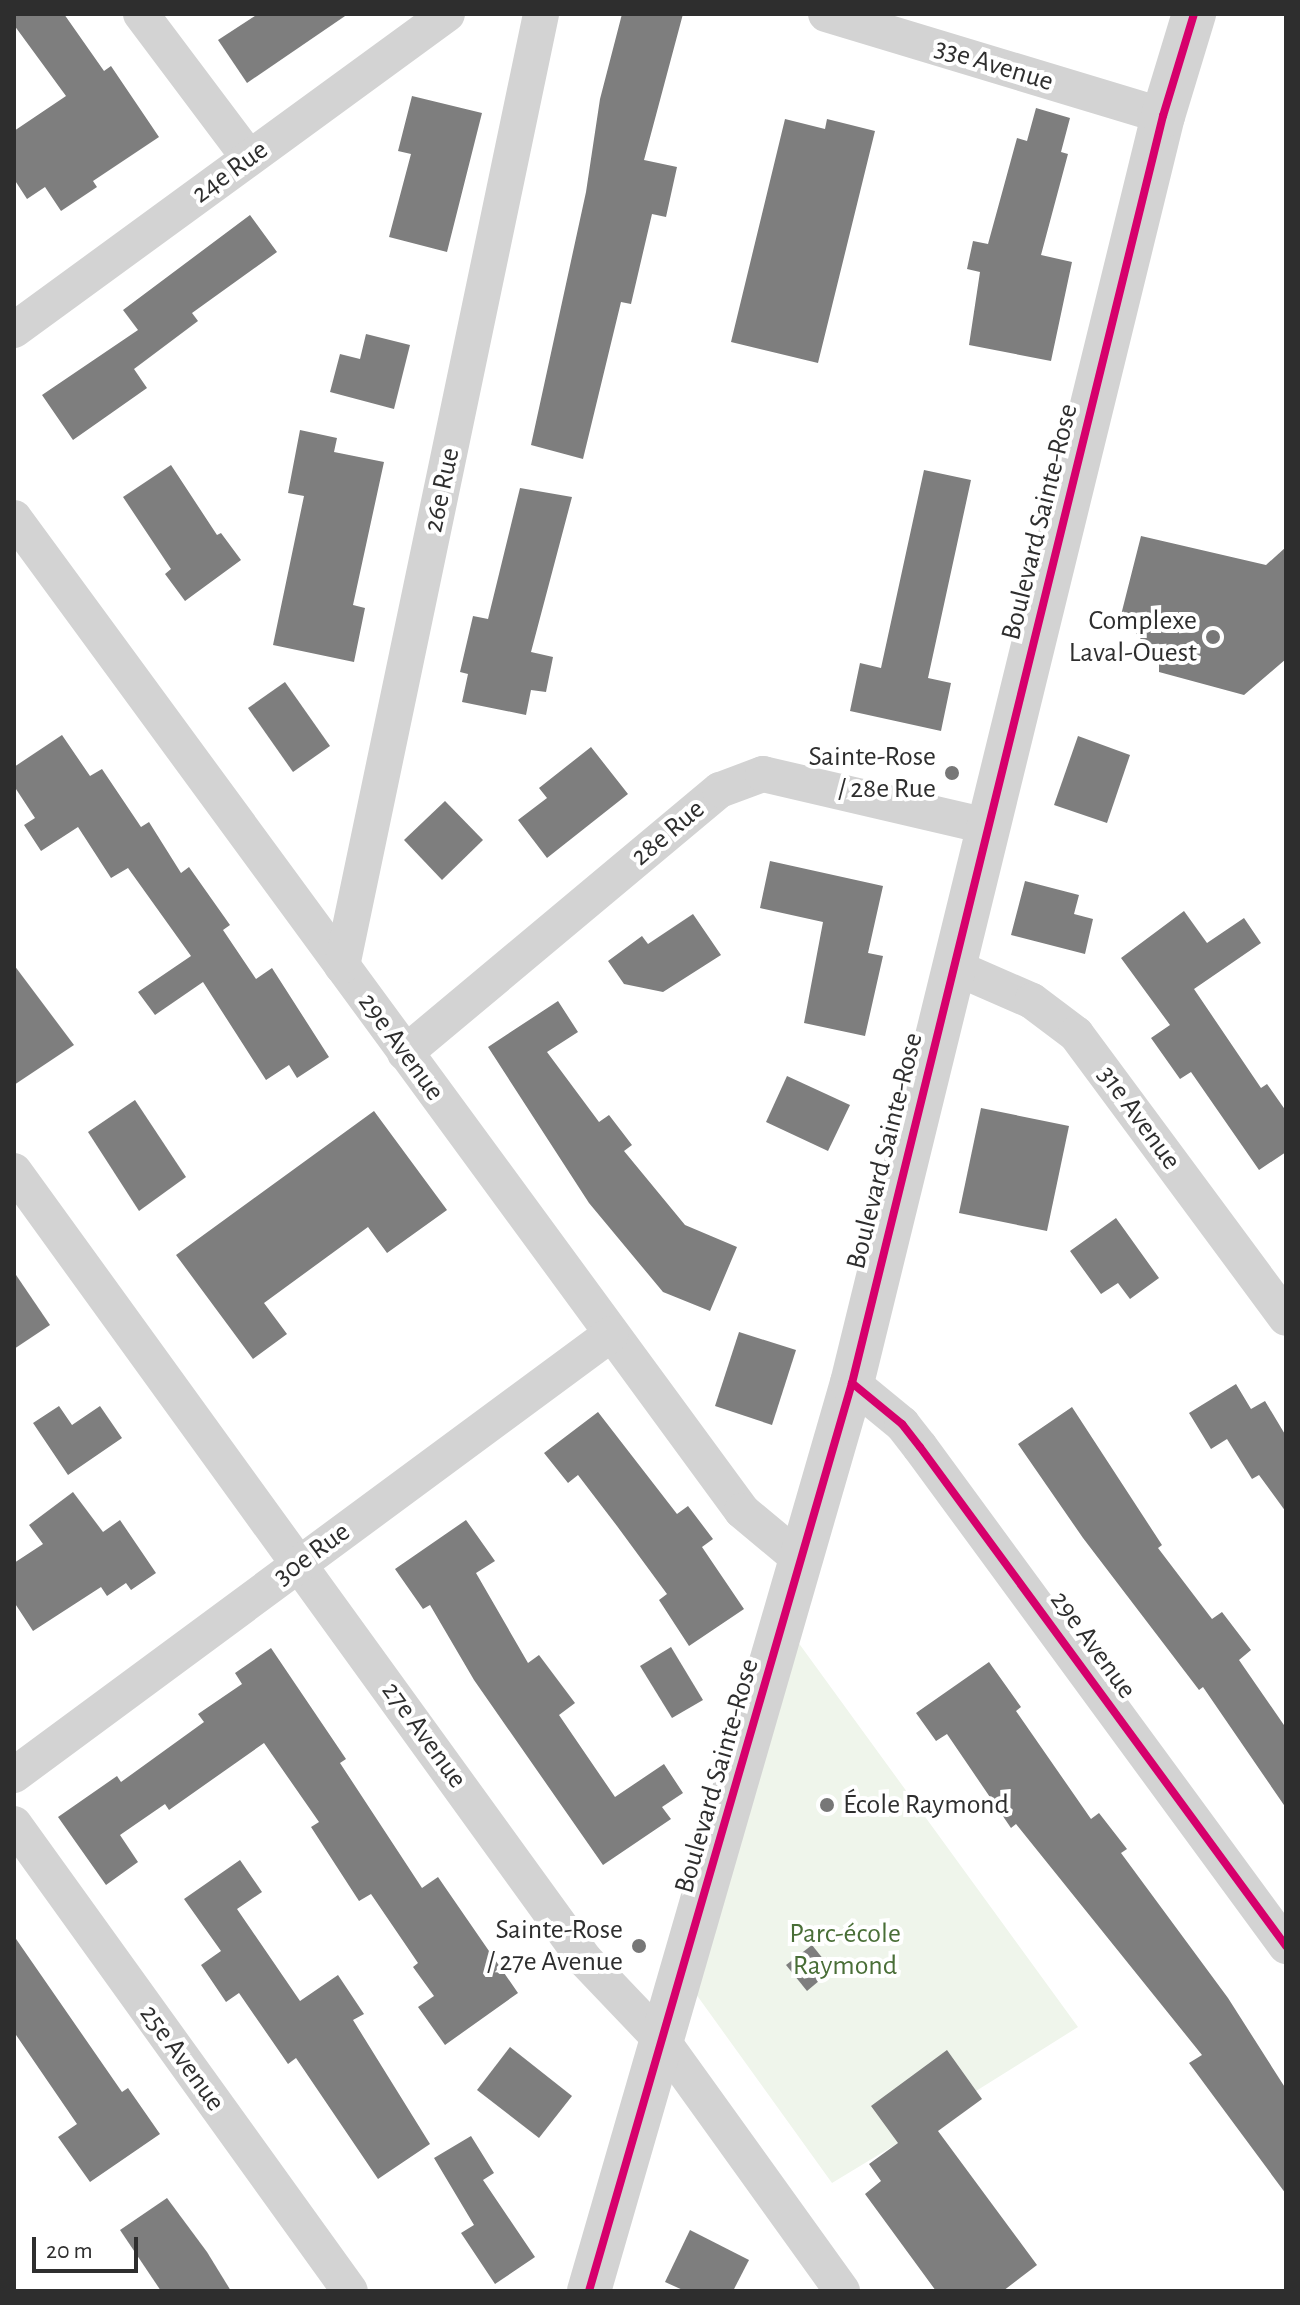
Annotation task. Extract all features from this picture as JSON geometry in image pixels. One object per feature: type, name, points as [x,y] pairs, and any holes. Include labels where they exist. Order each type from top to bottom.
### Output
[{"type":"street","points":[[141,14],[249,158]]},
{"type":"street","name":"24e Rue","points":[[14,330],[447,14]]},
{"type":"street","name":"26e Rue","points":[[342,966],[541,14]]},
{"type":"street","name":"33e Avenue","points":[[826,14],[1163,116]]},
{"type":"street","name":"Boulevard Sainte-Rose","points":[[589,2291],[664,2043],[852,1383],[1163,116],[1194,14]]},
{"type":"street","name":"29e Avenue","points":[[14,518],[742,1511],[802,1561]]},
{"type":"street","name":"28e Rue","points":[[405,1053],[720,790],[763,774],[987,826]]},
{"type":"street","name":"31e Avenue","points":[[952,966],[1032,1001],[1076,1034],[1286,1318]]},
{"type":"street","name":"27e Avenue","points":[[14,1171],[585,1960],[664,2043],[842,2291]]},
{"type":"street","name":"30e Rue","points":[[14,1775],[611,1334]]},
{"type":"street","name":"29e Avenue","points":[[852,1383],[911,1435],[1286,1946]]},
{"type":"street","name":"25e Avenue","points":[[14,1824],[350,2291]]},
{"type":"green space","name":"Parc-école Raymond","points":[[787,1627],[1078,2027],[976,2091],[947,2051],[898,2143],[832,2183],[688,1983]]},
{"type":"building","points":[[14,14],[64,14],[104,71],[111,66],[159,137],[93,181],[97,187],[61,211],[45,187],[27,199],[14,179],[14,131],[66,96],[14,25]]},
{"type":"building","points":[[258,14],[348,14],[247,83],[218,40]]},
{"type":"building","points":[[622,14],[683,14],[644,160],[677,167],[666,217],[652,214],[631,304],[621,302],[583,459],[531,445],[586,192],[600,99]]},
{"type":"building","points":[[412,96],[482,113],[447,252],[389,237],[411,154],[398,151]]},
{"type":"building","points":[[1036,108],[1070,118],[1061,152],[1068,154],[1041,255],[1072,262],[1051,361],[969,345],[980,272],[967,269],[973,241],[988,244],[1017,138],[1027,141]]},
{"type":"building","points":[[785,119],[825,129],[827,119],[875,131],[818,363],[731,342]]},
{"type":"building","points":[[250,215],[277,252],[192,313],[198,321],[134,369],[147,388],[73,440],[42,395],[138,330],[123,310]]},
{"type":"building","points":[[366,334],[410,345],[394,409],[330,392],[340,354],[360,359]]},
{"type":"building","points":[[300,430],[337,438],[334,452],[384,462],[353,605],[365,608],[354,662],[273,645],[304,496],[288,493]]},
{"type":"building","points":[[171,465],[217,535],[221,533],[241,560],[185,601],[165,574],[171,569],[123,497]]},
{"type":"building","points":[[924,470],[971,480],[928,678],[951,683],[941,731],[850,711],[860,663],[881,668]]},
{"type":"building","points":[[520,488],[572,497],[531,652],[553,657],[546,692],[531,690],[526,715],[462,702],[468,674],[460,672],[473,616],[488,619]]},
{"type":"building","name":"Complexe Laval-Ouest","points":[[1141,536],[1266,565],[1286,547],[1286,659],[1244,695],[1159,672],[1159,661],[1121,615]]},
{"type":"building","points":[[285,682],[330,746],[293,772],[248,708]]},
{"type":"building","points":[[62,735],[90,776],[102,769],[141,827],[149,822],[181,873],[189,867],[230,925],[223,930],[256,979],[272,968],[329,1057],[297,1078],[289,1065],[266,1080],[203,982],[155,1015],[138,992],[191,956],[128,868],[111,878],[78,827],[41,851],[24,825],[35,818],[14,786],[14,767]]},
{"type":"building","points":[[1078,736],[1130,755],[1107,823],[1054,805]]},
{"type":"building","points":[[591,747],[628,794],[547,858],[518,820],[547,798],[539,788]]},
{"type":"building","points":[[445,801],[483,840],[442,880],[404,840]]},
{"type":"building","points":[[770,861],[883,886],[868,953],[883,956],[865,1036],[804,1023],[823,922],[760,908]]},
{"type":"building","points":[[1025,881],[1079,895],[1074,914],[1093,919],[1085,954],[1011,935]]},
{"type":"building","points":[[1184,911],[1207,943],[1244,918],[1261,943],[1194,989],[1261,1088],[1267,1084],[1286,1111],[1286,1152],[1259,1170],[1191,1072],[1180,1079],[1151,1038],[1170,1025],[1121,958]]},
{"type":"building","points":[[693,914],[721,955],[663,992],[624,984],[608,961],[642,936],[648,944]]},
{"type":"building","points":[[14,965],[74,1045],[14,1085]]},
{"type":"building","points":[[558,1001],[578,1032],[547,1052],[599,1122],[609,1115],[632,1145],[624,1151],[685,1225],[737,1247],[710,1311],[663,1292],[589,1203],[488,1047]]},
{"type":"building","points":[[787,1076],[850,1105],[828,1151],[766,1122]]},
{"type":"building","points":[[135,1100],[186,1177],[139,1211],[88,1132]]},
{"type":"building","points":[[981,1108],[1069,1126],[1047,1231],[959,1213]]},
{"type":"building","points":[[374,1111],[447,1210],[387,1253],[368,1227],[264,1303],[287,1334],[253,1359],[176,1255]]},
{"type":"building","points":[[1116,1218],[1159,1278],[1130,1299],[1118,1283],[1101,1294],[1070,1251]]},
{"type":"building","points":[[14,1272],[50,1325],[14,1349]]},
{"type":"building","points":[[739,1332],[796,1350],[772,1425],[715,1406]]},
{"type":"building","points":[[1236,1384],[1251,1409],[1265,1401],[1286,1436],[1286,1512],[1259,1475],[1252,1479],[1227,1439],[1211,1449],[1189,1413]]},
{"type":"building","points":[[59,1406],[72,1425],[100,1406],[122,1438],[68,1475],[33,1423]]},
{"type":"building","points":[[1072,1407],[1162,1545],[1158,1548],[1212,1619],[1222,1612],[1251,1650],[1239,1660],[1286,1728],[1286,1808],[1203,1687],[1199,1690],[1083,1538],[1018,1444]]},
{"type":"building","points":[[598,1412],[677,1514],[688,1506],[713,1539],[702,1547],[744,1609],[689,1646],[659,1600],[667,1594],[617,1526],[578,1475],[568,1483],[544,1453]]},
{"type":"building","points":[[73,1492],[103,1532],[120,1520],[156,1573],[131,1590],[126,1583],[107,1596],[101,1587],[33,1631],[14,1602],[14,1563],[43,1544],[29,1525]]},
{"type":"building","points":[[466,1520],[495,1561],[476,1573],[528,1663],[539,1655],[575,1703],[559,1715],[615,1797],[664,1764],[683,1793],[662,1807],[671,1819],[603,1865],[474,1680],[430,1605],[423,1609],[395,1569]]},
{"type":"building","points":[[671,1647],[703,1700],[672,1718],[640,1666]]},
{"type":"building","points":[[271,1648],[346,1759],[340,1763],[422,1888],[438,1877],[518,1993],[445,2045],[418,2007],[434,1996],[413,1967],[418,1963],[371,1894],[359,1901],[311,1827],[319,1822],[264,1743],[169,1810],[165,1804],[120,1835],[138,1862],[106,1885],[58,1817],[117,1776],[121,1782],[204,1722],[198,1714],[242,1684],[235,1673]]},
{"type":"building","points":[[989,1662],[1021,1707],[1016,1711],[1091,1819],[1099,1813],[1127,1849],[1121,1853],[1228,1998],[1286,2089],[1286,2194],[1189,2063],[1202,2055],[1016,1824],[1011,1828],[947,1734],[936,1741],[916,1713]]},
{"type":"building","points":[[240,1860],[262,1892],[237,1909],[300,2001],[338,1975],[364,2014],[353,2020],[430,2144],[378,2179],[296,2058],[288,2064],[239,1993],[226,2002],[201,1965],[221,1951],[184,1899]]},
{"type":"building","points":[[14,1936],[122,2092],[128,2088],[160,2134],[90,2182],[58,2137],[77,2124],[14,2032]]},
{"type":"building","points":[[812,1945],[832,1970],[807,1991],[786,1965]]},
{"type":"building","points":[[510,2047],[572,2096],[539,2138],[477,2090]]},
{"type":"building","points":[[947,2050],[982,2099],[938,2131],[1037,2265],[1003,2291],[936,2291],[865,2194],[881,2181],[869,2164],[898,2143],[871,2106]]},
{"type":"building","points":[[471,2136],[494,2173],[483,2180],[535,2257],[495,2284],[461,2233],[474,2225],[434,2158]]},
{"type":"building","points":[[167,2198],[231,2291],[161,2291],[120,2230]]},
{"type":"building","points":[[690,2230],[749,2260],[733,2291],[685,2291],[665,2282]]},
{"type":"cycle path","points":[[589,2291],[852,1383],[1163,116],[1194,14]]},
{"type":"cycle path","points":[[852,1383],[902,1424],[920,1447],[1286,1946]]},
{"type":"place","name":"Complexe Laval-Ouest","points":[[1213,637]]},
{"type":"place","name":"Sainte-Rose / 28e Rue","points":[[952,773]]},
{"type":"place","name":"École Raymond","points":[[827,1805]]},
{"type":"place","name":"Sainte-Rose / 27e Avenue","points":[[639,1946]]}]
